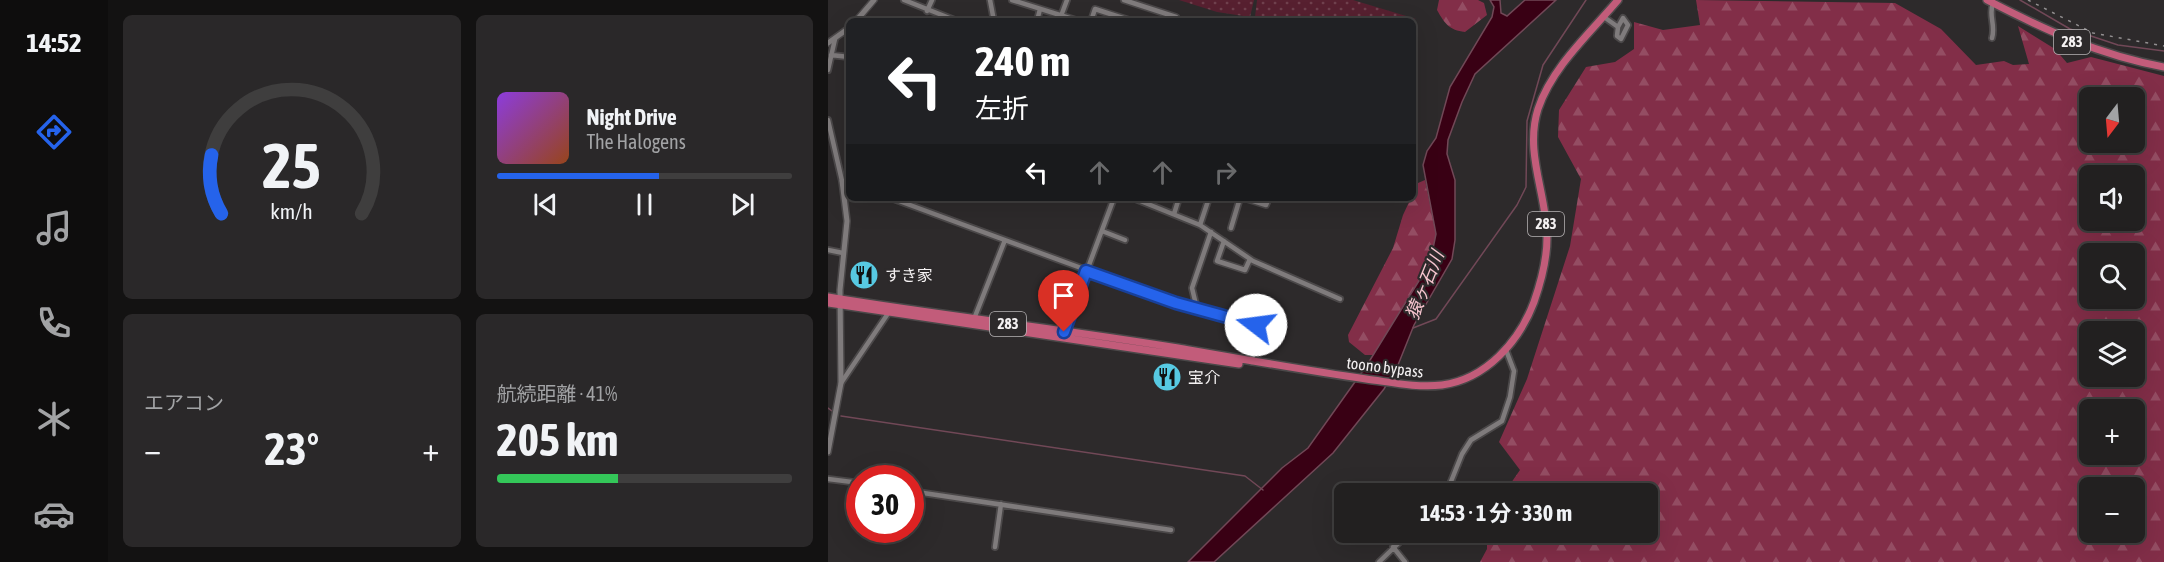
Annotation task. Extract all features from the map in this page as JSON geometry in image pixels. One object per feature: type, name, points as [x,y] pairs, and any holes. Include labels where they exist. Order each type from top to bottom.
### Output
[{"type":"highway","name":"toono bypass","points":[[828,303],[840,302],[974,319],[1400,383],[1444,385],[1472,375],[1506,350],[1522,329],[1534,301],[1548,240],[1532,146],[1539,107],[1564,64],[1618,0]]},
{"type":"highway","name":"283","points":[[1990,2],[2089,49],[2164,67]]},
{"type":"highway","name":"toono bypass","points":[[828,297],[840,302],[889,312],[1195,358],[1296,369]]},
{"type":"street","points":[[859,18],[874,0]]},
{"type":"street","points":[[904,0],[948,18]]},
{"type":"street","points":[[927,11],[932,0]]},
{"type":"street","points":[[990,0],[993,18]]},
{"type":"street","points":[[1012,0],[1070,18]]},
{"type":"street","points":[[1061,15],[1067,0]]},
{"type":"street","points":[[1124,0],[1176,18]]},
{"type":"street","points":[[1990,2],[1995,29],[1992,38]]},
{"type":"street","points":[[1037,18],[1040,9]]},
{"type":"street","points":[[1092,18],[1095,9],[1122,18]]},
{"type":"street","points":[[1604,17],[1618,27]]},
{"type":"street","points":[[828,43],[846,30]]},
{"type":"street","points":[[828,70],[835,39]]},
{"type":"street","points":[[831,55],[846,57]]},
{"type":"street","points":[[828,122],[846,200]]},
{"type":"street","points":[[842,181],[846,182]]},
{"type":"street","points":[[828,452],[841,383],[840,302],[846,201]]},
{"type":"street","points":[[899,201],[1086,271],[1197,309],[1256,325],[1252,362]]},
{"type":"street","points":[[1064,332],[1113,201]]},
{"type":"street","points":[[1141,201],[1200,225],[1250,259],[1340,299]]},
{"type":"street","points":[[1174,214],[1178,201]]},
{"type":"street","points":[[1200,225],[1208,201]]},
{"type":"street","points":[[1231,228],[1241,201]]},
{"type":"street","points":[[1252,201],[1266,205],[1268,201]]},
{"type":"street","points":[[1102,231],[1125,240]]},
{"type":"street","points":[[1197,309],[1192,288],[1211,232]]},
{"type":"street","points":[[974,319],[1005,240]]},
{"type":"street","points":[[1224,241],[1217,261],[1245,270],[1250,259]]},
{"type":"street","points":[[828,250],[843,253]]},
{"type":"street","points":[[841,383],[889,312]]},
{"type":"street","points":[[1450,483],[1462,454],[1471,440],[1502,421],[1510,397],[1514,371],[1506,350]]},
{"type":"street","points":[[828,479],[846,481]]},
{"type":"street","points":[[924,493],[1171,530]]},
{"type":"street","points":[[995,546],[1001,504]]},
{"type":"street","points":[[1379,562],[1398,543]]},
{"type":"street","points":[[1393,547],[1405,562]]},
{"type":"shaded area","points":[[1179,0],[1254,0],[1250,17],[1217,12]]},
{"type":"shaded area","points":[[1257,0],[1353,0],[1413,18],[1262,18],[1255,17]]},
{"type":"green space","points":[[1439,0],[1478,0],[1484,3],[1487,15],[1465,32],[1455,30],[1445,23],[1437,10]]},
{"type":"green space","points":[[1696,0],[1895,3],[1941,29],[1976,65],[2004,61],[2013,65],[2029,64],[2018,26],[2055,49],[2067,63],[2091,57],[2164,76],[2164,562],[1480,562],[1487,549],[1487,543],[1658,543],[1658,483],[1511,483],[1520,470],[1499,442],[1527,379],[1570,246],[1581,179],[1558,137],[1559,110],[1586,67],[1615,62],[1634,49],[1634,22],[1663,30],[1700,25]]},
{"type":"green space","points":[[1425,180],[1436,234],[1430,263],[1373,355],[1365,355],[1349,342],[1348,335],[1393,248],[1410,201],[1416,201],[1418,183]]},
{"type":"water","name":"猿ヶ石川","points":[[1490,0],[1500,0],[1501,13],[1507,16],[1525,0],[1556,0],[1475,74],[1462,102],[1448,140],[1447,154],[1455,180],[1455,240],[1452,259],[1414,325],[1398,365],[1384,389],[1333,453],[1214,562],[1188,562],[1282,468],[1308,448],[1367,365],[1430,263],[1436,234],[1423,165],[1427,151],[1436,138],[1450,87],[1492,17],[1494,7]]},
{"type":"waterway","name":"猿ヶ石川","points":[[1413,328],[1436,319],[1517,205],[1526,187],[1527,121],[1543,65],[1586,0]]},
{"type":"waterway","points":[[2020,0],[2070,29],[2118,45],[2164,51]]},
{"type":"waterway","points":[[828,408],[832,411]]},
{"type":"waterway","points":[[841,416],[1245,476],[1263,490]]},
{"type":"railway","points":[[2028,0],[2093,33],[2164,46]]},
{"type":"place","name":"すき家","points":[[864,275]]},
{"type":"place","name":"宝介","points":[[1167,377]]},
{"type":"route","points":[[1064,332],[1086,271],[1176,303],[1256,325]]}]
